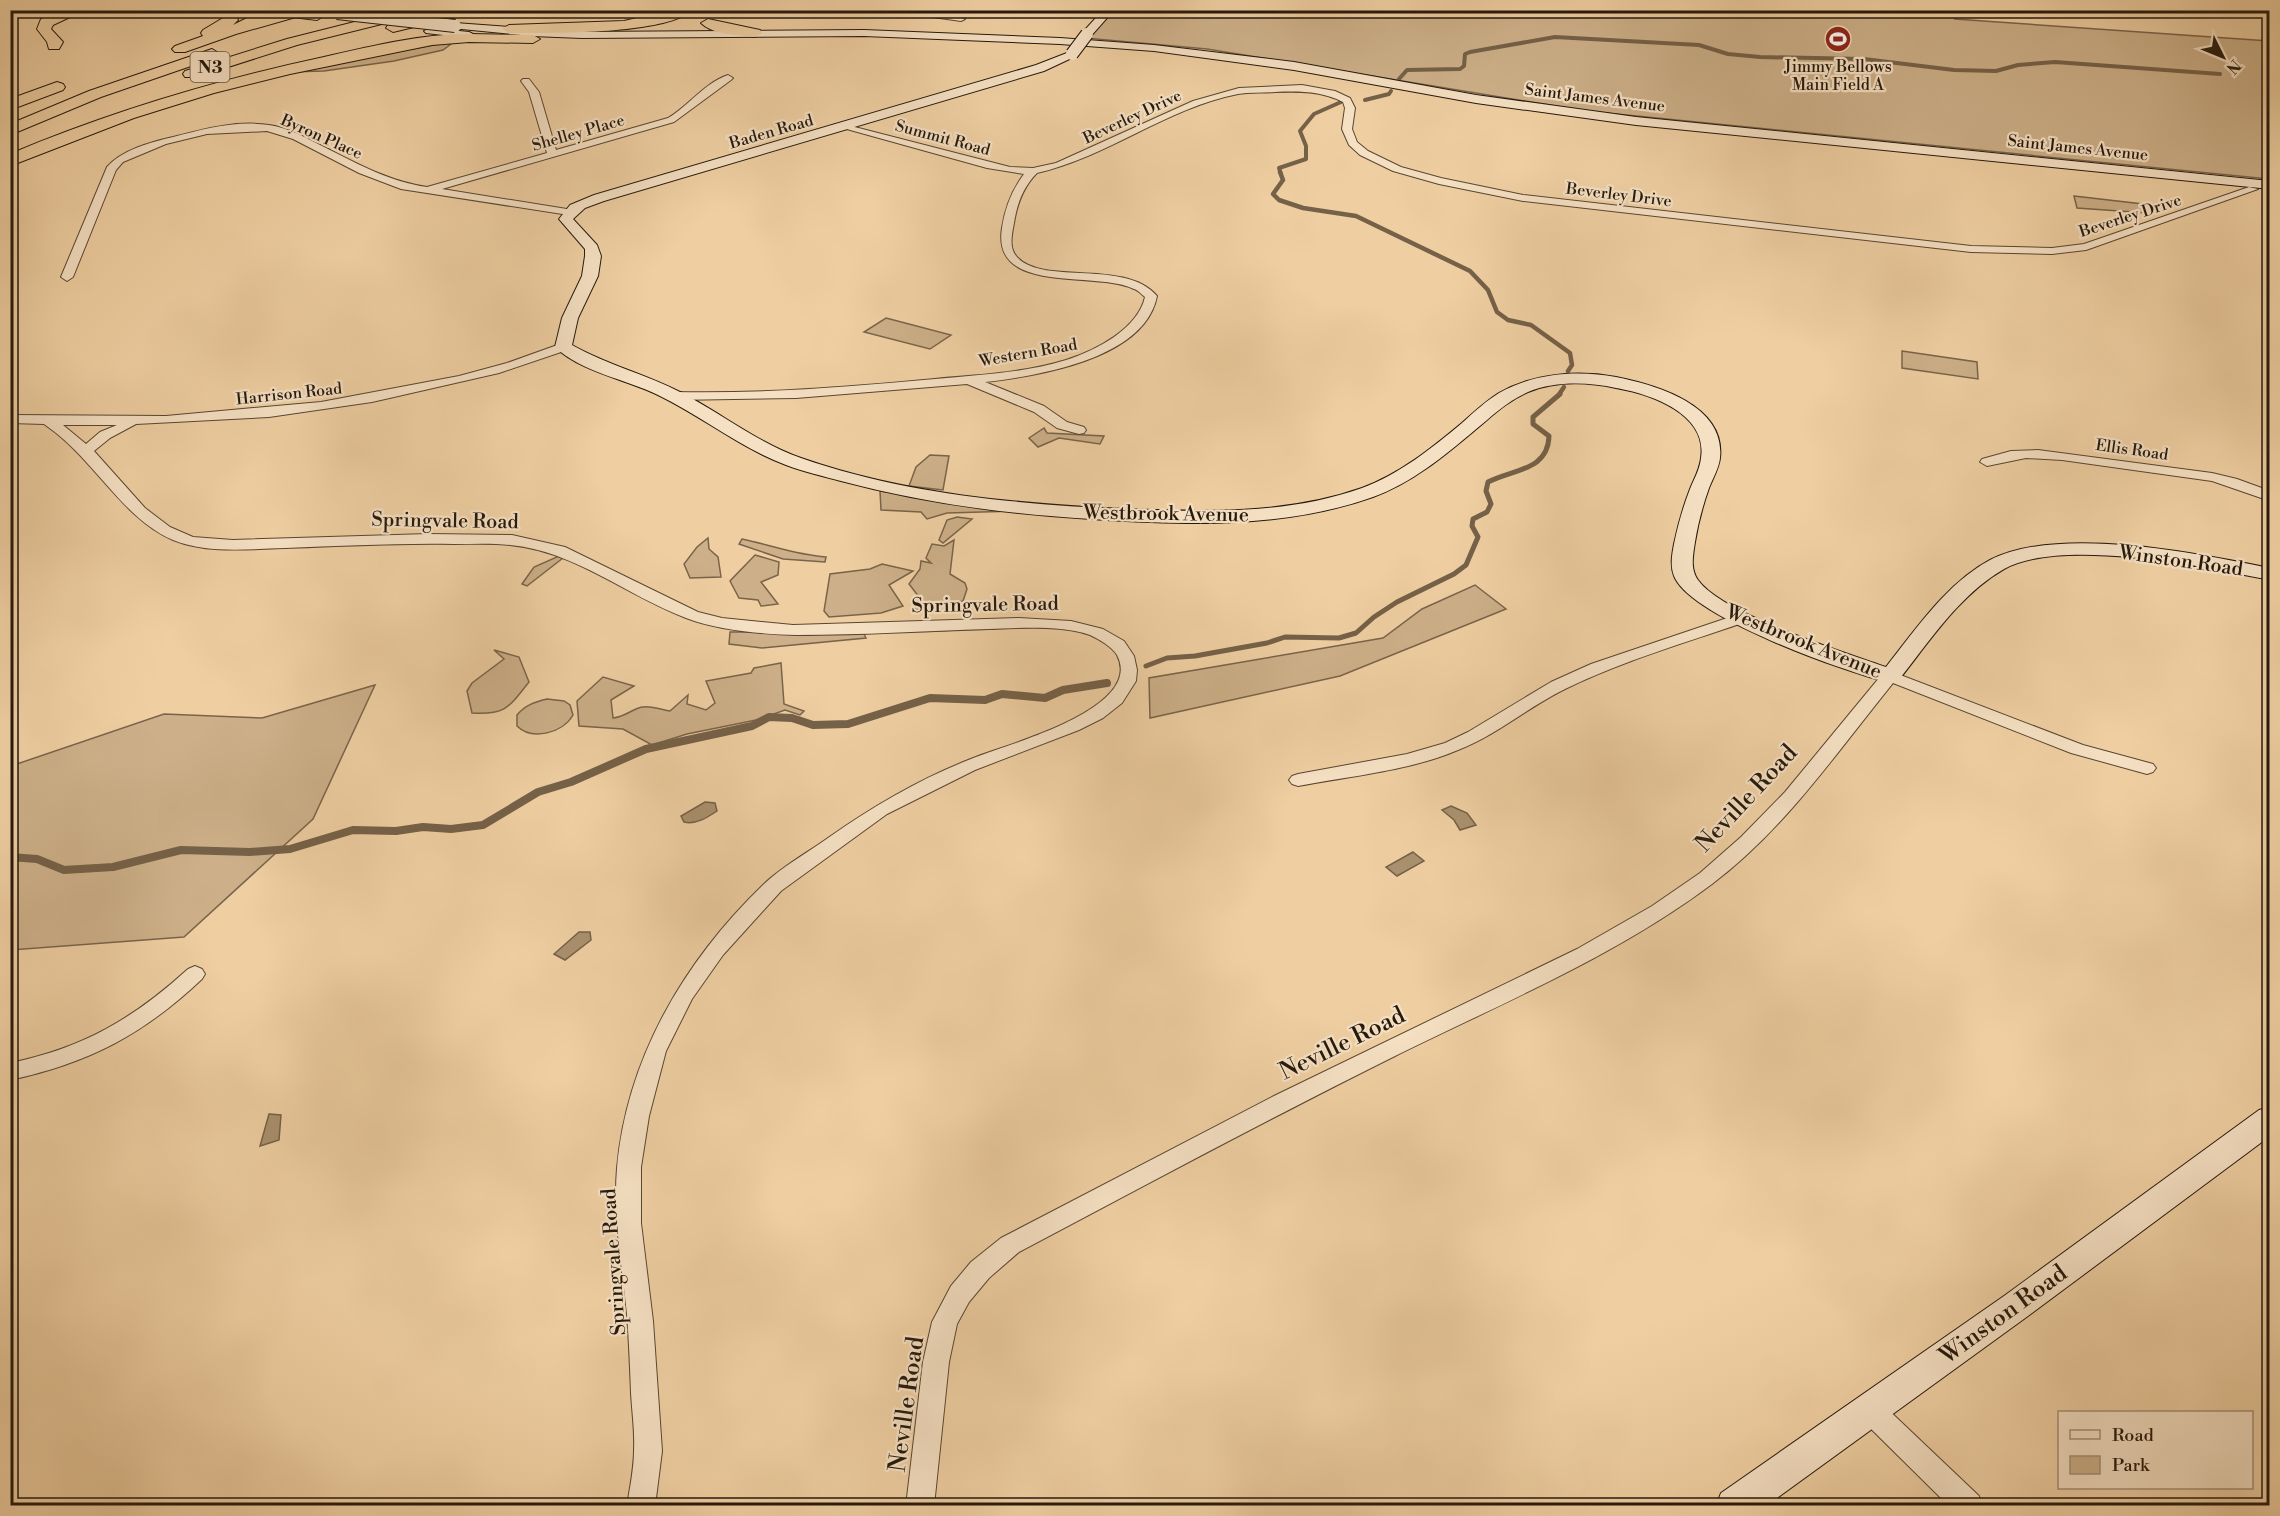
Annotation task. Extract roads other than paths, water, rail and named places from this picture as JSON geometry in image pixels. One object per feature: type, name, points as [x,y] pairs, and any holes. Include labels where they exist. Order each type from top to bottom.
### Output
[{"type":"highway","points":[[54,46],[55,42],[44,29],[46,22],[78,10]]},
{"type":"highway","points":[[163,49],[222,28],[231,20],[229,14],[213,10]]},
{"type":"highway","points":[[10,111],[254,21],[256,15],[245,10]]},
{"type":"highway","name":"N3","points":[[10,130],[95,94],[179,64],[287,32],[376,10]]},
{"type":"highway","name":"N3","points":[[10,147],[110,104],[210,67],[308,38],[418,10]]},
{"type":"highway","points":[[10,154],[84,121],[207,75],[468,10]]},
{"type":"highway","points":[[454,27],[509,29],[629,24],[662,19],[685,10]]},
{"type":"highway","points":[[217,36],[290,14],[314,13]]},
{"type":"highway","points":[[705,27],[755,33]]},
{"type":"highway","points":[[10,161],[71,135],[145,109],[230,83],[288,69],[436,40],[467,37],[533,39]]},
{"type":"highway","points":[[10,105],[68,83]]},
{"type":"street","points":[[259,10],[290,14]]},
{"type":"street","points":[[922,10],[929,14],[961,20]]},
{"type":"street","name":"Baden Road","points":[[568,212],[599,198],[1040,68],[1072,54],[1109,10]]},
{"type":"street","name":"Saint James Avenue","points":[[314,13],[337,13],[454,27],[555,34],[705,27],[1060,41],[1154,48],[1294,66],[1476,99],[1636,121],[2254,186],[2270,185]]},
{"type":"street","name":"Saint James Avenue","points":[[314,13],[430,31],[533,39],[705,27]]},
{"type":"street","name":"Saint James Avenue","points":[[755,33],[831,32],[918,36]]},
{"type":"street","name":"Shelley Place","points":[[423,191],[671,120],[682,114],[709,88],[728,78]]},
{"type":"street","points":[[526,81],[534,92],[552,154]]},
{"type":"street","name":"Beverley Drive","points":[[1033,171],[1066,162],[1212,97],[1239,91],[1292,88],[1340,95],[1347,100],[1350,108],[1347,129],[1364,153],[1398,169],[1439,181],[1533,199],[1926,244],[2006,251],[2052,251],[2086,246],[2254,186]]},
{"type":"street","name":"Summit Road","points":[[846,126],[991,166],[1033,171]]},
{"type":"street","name":"Byron Place","points":[[67,277],[111,169],[119,160],[141,149],[188,135],[233,128],[268,128],[296,137],[386,182],[423,191],[568,212]]},
{"type":"street","name":"Western Road","points":[[674,396],[829,392],[968,379],[1044,369],[1088,357],[1113,344],[1150,307],[1151,296],[1147,290],[1118,280],[1029,269],[1016,262],[1008,254],[1006,246],[1010,215],[1025,178],[1033,171]]},
{"type":"street","points":[[2254,186],[2270,195]]},
{"type":"street","points":[[563,347],[570,318],[590,276],[593,256],[592,248],[566,219],[568,212]]},
{"type":"street","name":"Westbrook Avenue","points":[[563,347],[585,359],[612,368],[674,396],[760,446],[790,460],[888,489],[968,503],[1050,511],[1218,518],[1288,512],[1329,505],[1389,484],[1419,464],[1510,394],[1552,381],[1584,378],[1640,387],[1669,399],[1691,412],[1705,428],[1710,444],[1711,458],[1689,518],[1681,563],[1688,582],[1698,594],[1740,619],[2077,750],[2147,768]]},
{"type":"street","name":"Harrison Road","points":[[10,419],[140,420],[228,416],[339,405],[488,373],[526,363],[563,347]]},
{"type":"street","points":[[968,379],[1039,409],[1062,425],[1079,430]]},
{"type":"street","points":[[86,451],[109,434],[140,420]]},
{"type":"street","name":"Springvale Road","points":[[48,421],[86,451],[120,490],[159,527],[180,538],[203,543],[233,545],[428,539],[512,540],[560,550],[692,615],[721,623],[793,630],[1019,623],[1071,626],[1097,632],[1118,645],[1126,656],[1129,670],[1128,681],[1116,699],[1097,714],[1073,726],[969,766],[880,810],[782,880],[716,950],[684,995],[655,1051],[638,1116],[629,1167],[629,1223],[640,1321],[648,1451],[641,1506]]},
{"type":"street","name":"Ellis Road","points":[[1987,462],[2014,455],[2076,459],[2211,477],[2236,483],[2270,497]]},
{"type":"street","name":"Winston Road","points":[[1890,676],[1939,617],[1973,582],[1997,565],[2015,558],[2041,552],[2134,550],[2270,574]]},
{"type":"street","points":[[1298,780],[1408,759],[1451,747],[1474,736],[1557,686],[1597,668],[1740,619]]},
{"type":"street","name":"Neville Road","points":[[920,1506],[936,1362],[945,1322],[960,1294],[980,1270],[1010,1245],[1282,1102],[1584,954],[1659,911],[1707,878],[1748,842],[1792,796],[1827,750],[1890,676]]},
{"type":"street","points":[[10,1072],[67,1059],[91,1049],[137,1022],[195,974]]},
{"type":"street","name":"Winston Road","points":[[1734,1506],[2016,1306],[2270,1119]]},
{"type":"street","points":[[1870,1410],[1969,1506]]},
{"type":"waterway","points":[[1399,79],[1407,70],[1460,69],[1464,66],[1465,54],[1470,52],[1555,37],[1699,45],[1728,54],[1760,57],[1864,59],[1954,70],[1996,71],[2018,65],[2055,62],[2220,74]]},
{"type":"waterway","points":[[1365,100],[1389,94],[1391,91]]},
{"type":"waterway","points":[[1281,174],[1279,168],[1306,159],[1306,146],[1300,131],[1314,114],[1341,102]]},
{"type":"waterway","points":[[1280,172],[1283,180],[1273,194],[1279,200],[1303,208],[1356,216],[1470,271],[1488,290],[1497,312],[1508,320],[1531,325],[1570,353],[1572,365],[1568,371]]},
{"type":"waterway","points":[[1558,395],[1564,387]]},
{"type":"waterway","points":[[1146,666],[1167,658],[1195,656],[1267,643],[1285,637],[1339,638],[1356,633],[1374,617],[1397,602],[1454,574],[1466,565],[1478,537],[1472,526],[1473,519],[1487,512],[1491,504],[1486,491],[1488,482],[1528,467],[1543,456],[1549,436],[1533,424],[1533,417],[1558,395]]},
{"type":"waterway","points":[[10,857],[37,859],[64,870],[113,867],[181,850],[250,852],[290,849],[353,830],[396,831],[423,827],[451,829],[483,825],[538,792],[571,782],[646,749],[752,726],[769,717],[792,718],[813,725],[848,724],[930,698],[985,700],[1002,694],[1045,698],[1063,690],[1107,683]]},
{"type":"place","name":"Jimmy Bellows Main Field A","points":[[1838,39]]}]
